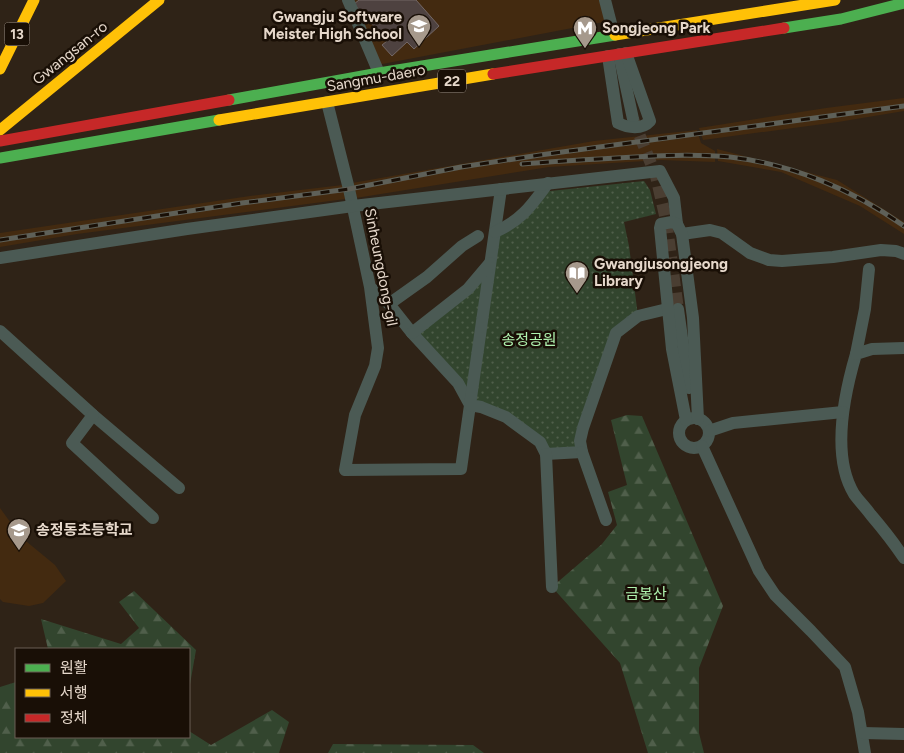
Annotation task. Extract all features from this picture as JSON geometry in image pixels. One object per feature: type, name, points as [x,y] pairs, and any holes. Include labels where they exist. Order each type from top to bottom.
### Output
[{"type":"main road","name":"13","points":[[0,69],[34,0]]},
{"type":"main road","name":"Gwangsan-ro","points":[[0,130],[159,0]]},
{"type":"main road","name":"Sangmu-daero","points":[[0,141],[379,73],[835,0]]},
{"type":"main road","name":"Sangmu-daero","points":[[0,158],[327,102],[841,19],[904,3]]},
{"type":"street","points":[[348,0],[379,73]]},
{"type":"street","points":[[605,0],[614,35]]},
{"type":"street","points":[[618,54],[650,121],[646,126],[628,127],[618,123],[618,54]]},
{"type":"street","points":[[618,54],[633,119]]},
{"type":"street","name":"Sinheungdong-gil","points":[[327,102],[353,206],[370,287],[378,341],[377,356],[355,416],[344,470],[461,469],[470,405]]},
{"type":"street","points":[[0,258],[353,206],[660,171],[674,198],[693,318],[692,419]]},
{"type":"street","points":[[494,232],[511,225],[530,207],[548,183]]},
{"type":"street","points":[[470,405],[501,190]]},
{"type":"street","points":[[692,419],[672,349],[672,309],[660,228],[661,224],[672,222],[679,229],[710,230],[722,234],[750,253],[769,260],[832,258],[881,250],[896,251],[904,254]]},
{"type":"street","points":[[389,304],[427,277],[462,246],[478,236]]},
{"type":"street","points":[[412,333],[468,289],[490,263]]},
{"type":"street","points":[[869,269],[865,309],[843,412],[843,462],[849,483],[855,494],[904,558]]},
{"type":"street","points":[[370,287],[389,304],[412,333],[458,383],[470,405]]},
{"type":"street","points":[[606,520],[582,452],[580,441],[583,428],[616,333],[638,316],[672,309]]},
{"type":"street","points":[[0,331],[93,415],[179,488]]},
{"type":"street","points":[[856,354],[872,349],[904,348]]},
{"type":"street","points":[[470,405],[481,407],[506,417],[540,442],[546,454],[552,587]]},
{"type":"street","points":[[709,431],[733,422],[843,412]]},
{"type":"street","points":[[93,415],[72,443],[153,518]]},
{"type":"street","points":[[692,419],[705,422],[709,431],[707,441],[702,446],[690,448],[682,442],[679,433],[682,424],[692,419]]},
{"type":"street","points":[[702,446],[759,571],[775,595],[845,667],[862,733],[865,753]]},
{"type":"street","points":[[546,454],[582,452]]},
{"type":"street","points":[[862,733],[904,734]]},
{"type":"shaded area","name":"Gwangju Software Meister High School","points":[[349,0],[605,0],[609,21],[377,65]]},
{"type":"shaded area","points":[[904,98],[904,111],[838,122],[703,140],[699,128],[826,108]]},
{"type":"shaded area","points":[[697,130],[701,143],[715,151],[715,162],[661,160],[549,167],[356,198],[352,183],[594,141]]},
{"type":"shaded area","points":[[717,149],[837,180],[904,222],[904,234],[860,206],[781,172],[718,161]]},
{"type":"shaded area","points":[[351,184],[353,198],[77,234],[0,247],[0,233],[250,196]]},
{"type":"shaded area","name":"송정동초등학교","points":[[0,508],[21,537],[55,565],[66,581],[43,603],[29,606],[3,602],[0,599]]},
{"type":"green space","name":"송정공원","points":[[644,181],[650,190],[656,214],[624,222],[638,316],[616,333],[582,452],[546,454],[540,442],[481,407],[412,333],[490,263],[495,232],[541,192]]},
{"type":"green space","name":"금봉산","points":[[627,415],[642,416],[723,606],[699,668],[699,733],[704,753],[648,753],[620,663],[552,587],[602,544],[617,525],[608,492],[627,485],[611,420]]},
{"type":"green space","points":[[134,591],[196,650],[190,684],[190,648],[48,648],[41,619],[121,644],[139,628],[119,602]]},
{"type":"green space","points":[[15,682],[15,738],[190,738],[190,732],[211,745],[272,710],[289,722],[279,753],[0,753],[0,687]]},
{"type":"green space","points":[[333,744],[473,745],[484,753],[328,753]]},
{"type":"building","points":[[359,0],[416,0],[439,26],[414,49],[407,42],[392,56],[382,45],[387,41],[354,4]]},
{"type":"tunnel","points":[[633,119],[656,176],[666,220],[678,309]]},
{"type":"railway","points":[[0,240],[242,203],[349,189],[461,167],[540,155],[904,106]]},
{"type":"railway","points":[[522,164],[682,155],[718,156],[753,160],[799,172],[843,190],[904,226]]},
{"type":"traffic: fast","points":[[784,28],[841,19],[904,3]]},
{"type":"traffic: fast","points":[[229,100],[379,73],[615,35]]},
{"type":"traffic: fast","points":[[0,158],[219,120]]},
{"type":"traffic: slow","points":[[0,69],[34,0]]},
{"type":"traffic: slow","points":[[0,130],[159,0]]},
{"type":"traffic: slow","points":[[615,35],[835,0]]},
{"type":"traffic: slow","points":[[219,120],[493,74]]},
{"type":"traffic: jam","points":[[493,74],[784,28]]},
{"type":"traffic: jam","points":[[0,141],[229,100]]},
{"type":"place","name":"Gwangju Software Meister High School","points":[[419,47]]},
{"type":"place","name":"Songjeong Park","points":[[585,49]]},
{"type":"place","name":"Gwangjusongjeong Library","points":[[577,294]]},
{"type":"place","name":"송정동초등학교","points":[[19,551]]}]
